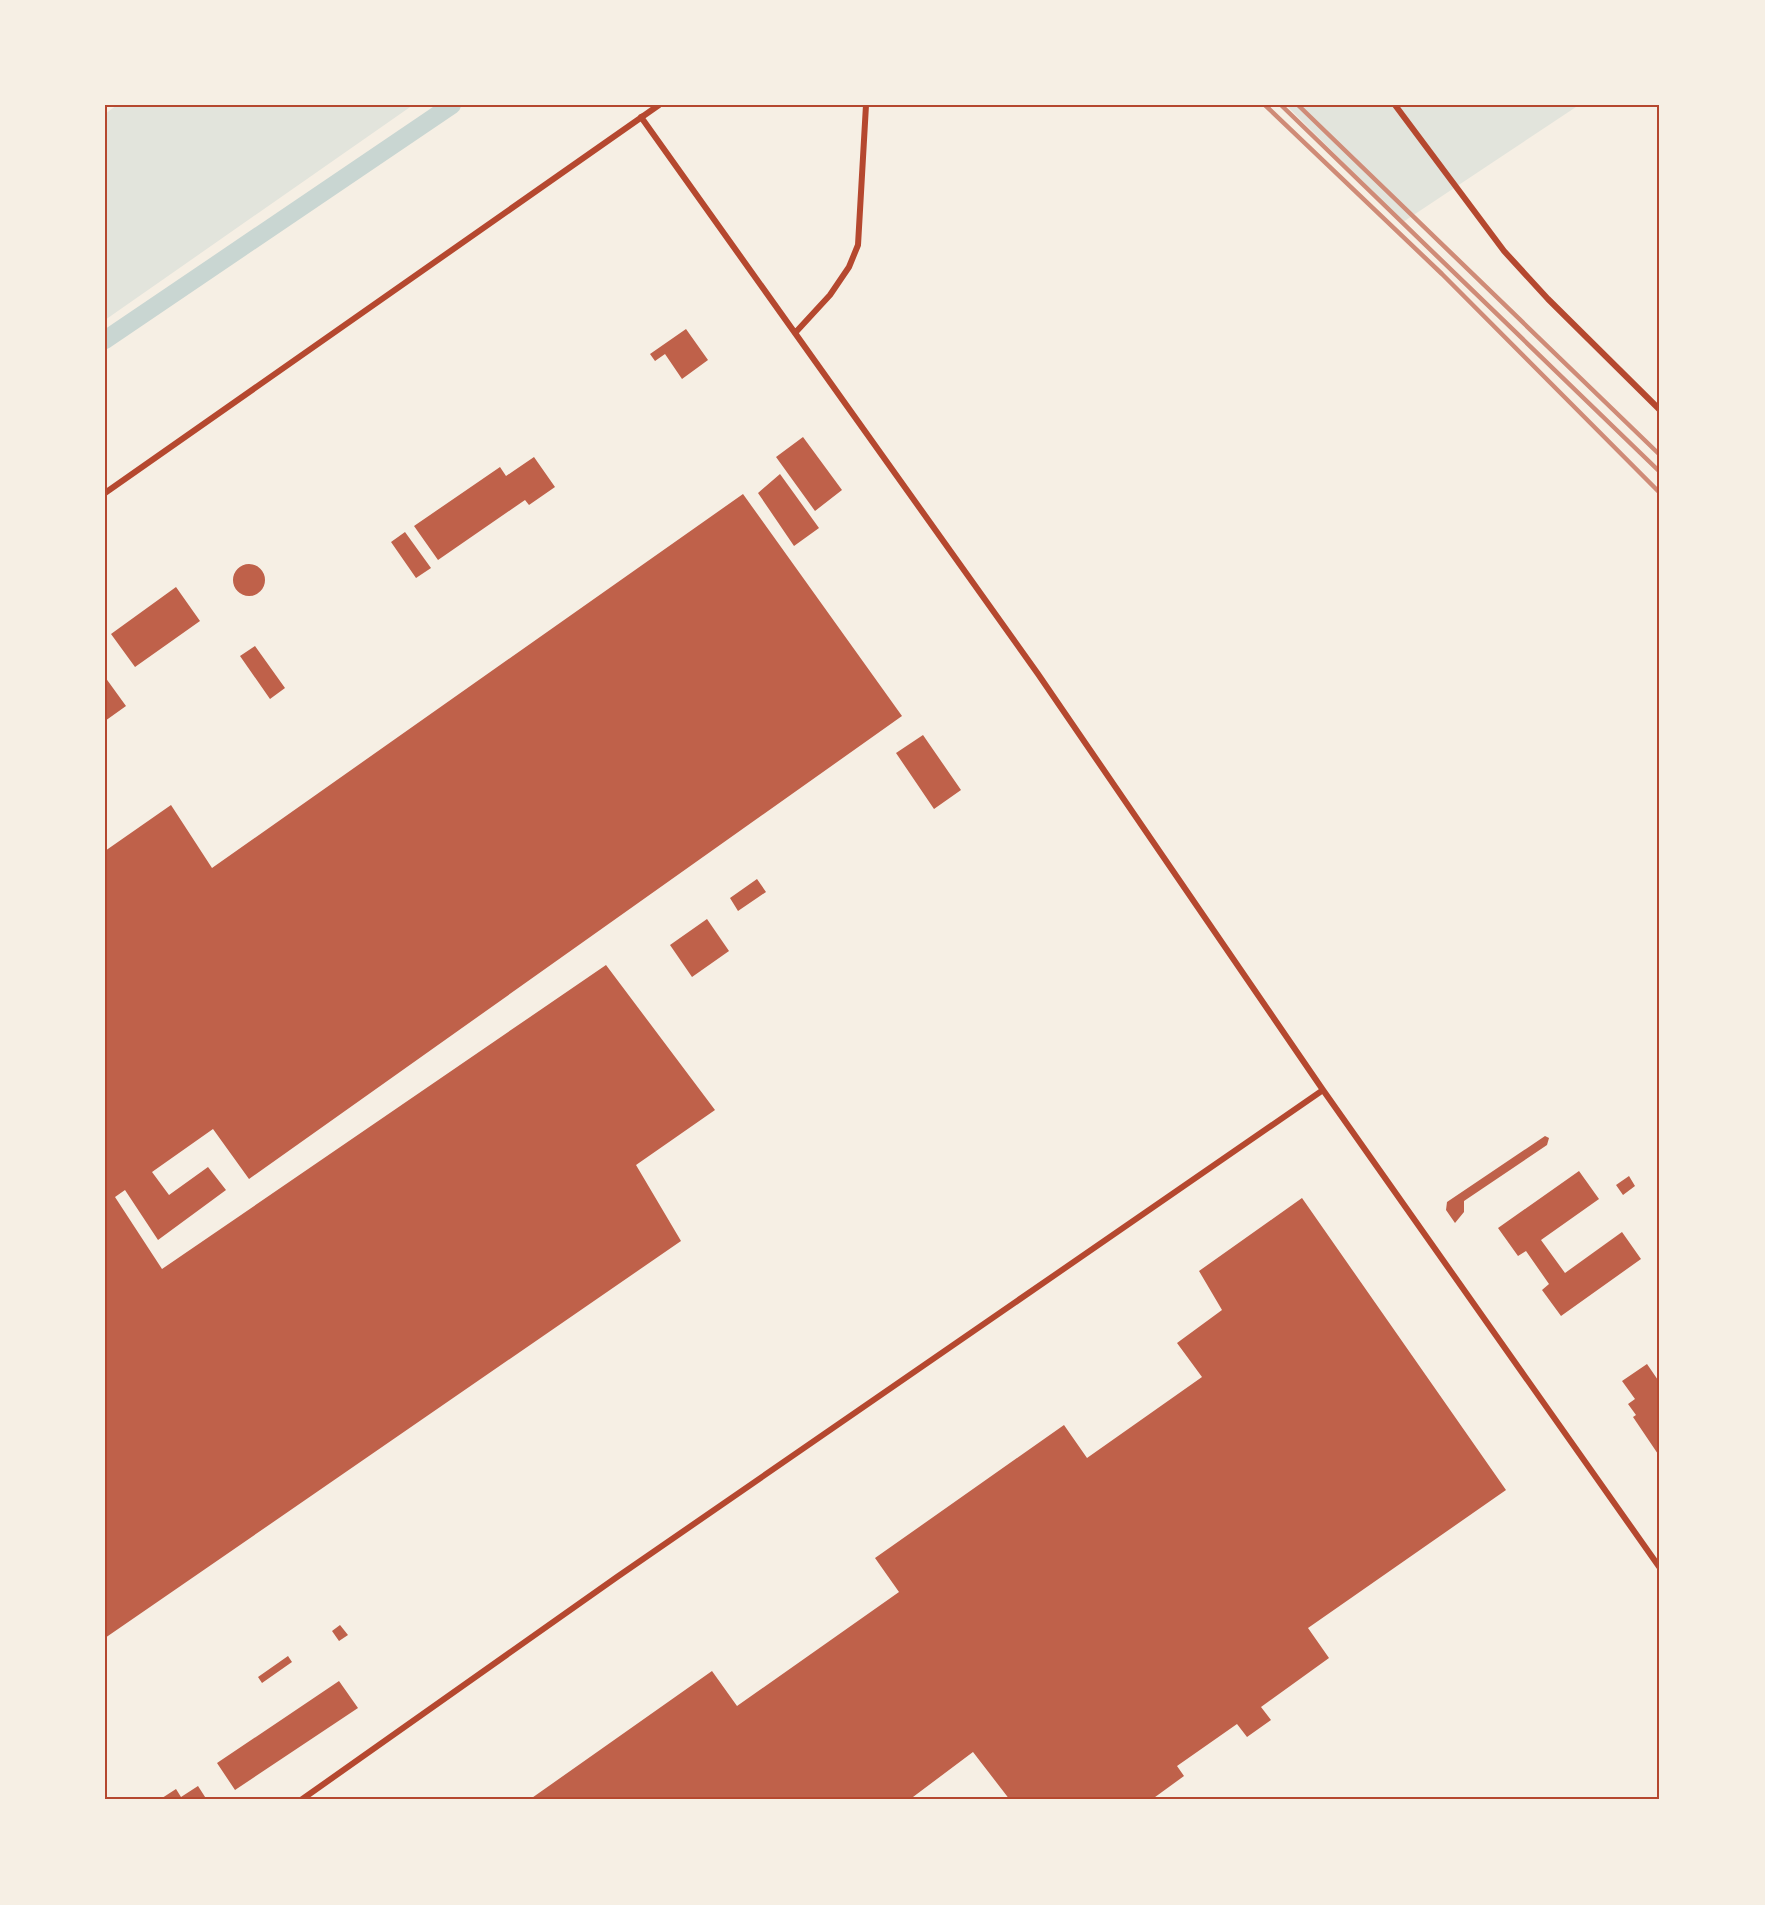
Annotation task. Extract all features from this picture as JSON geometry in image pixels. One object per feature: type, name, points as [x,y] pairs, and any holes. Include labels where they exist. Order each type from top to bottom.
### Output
[{"type":"street","points":[[105,493],[659,105]]},
{"type":"street","points":[[795,333],[830,295],[849,267],[858,245],[866,105]]},
{"type":"street","points":[[1395,105],[1504,251],[1548,299],[1660,410]]},
{"type":"street","points":[[641,117],[1044,684],[1323,1090],[1660,1568]]},
{"type":"street","points":[[300,1800],[609,1582],[1323,1090]]},
{"type":"shaded area","points":[[117,105],[413,105],[105,320],[105,114]]},
{"type":"shaded area","points":[[1286,105],[1579,105],[1403,222]]},
{"type":"building","points":[[686,329],[708,360],[682,379],[665,354],[655,361],[650,354]]},
{"type":"building","points":[[803,437],[842,490],[815,511],[776,457]]},
{"type":"building","points":[[534,457],[555,487],[529,505],[525,500],[438,560],[414,526],[500,467],[506,476]]},
{"type":"building","points":[[780,474],[819,528],[794,546],[758,493]]},
{"type":"building","points":[[743,494],[902,716],[249,1179],[213,1129],[152,1172],[169,1195],[208,1167],[226,1190],[158,1240],[125,1190],[115,1197],[162,1269],[606,965],[715,1110],[636,1165],[681,1241],[105,1638],[105,851],[171,805],[212,868]]},
{"type":"building","points":[[405,532],[431,568],[416,578],[391,542]]},
{"type":"building","points":[[249,564],[261,568],[265,580],[261,592],[249,596],[237,592],[233,580],[237,568]]},
{"type":"building","points":[[176,587],[200,621],[135,667],[111,634]]},
{"type":"building","points":[[255,646],[285,688],[270,699],[240,656]]},
{"type":"building","points":[[105,677],[126,706],[105,721]]},
{"type":"building","points":[[923,735],[961,790],[934,809],[896,753]]},
{"type":"building","points":[[757,879],[766,892],[738,911],[730,898]]},
{"type":"building","points":[[707,919],[729,951],[692,977],[670,945]]},
{"type":"building","points":[[1545,1136],[1549,1138],[1547,1145],[1464,1201],[1464,1212],[1455,1223],[1446,1210],[1447,1202]]},
{"type":"building","points":[[1579,1171],[1599,1199],[1541,1240],[1565,1273],[1622,1232],[1641,1259],[1561,1316],[1542,1290],[1549,1284],[1526,1251],[1518,1256],[1498,1228]]},
{"type":"building","points":[[1629,1176],[1635,1186],[1623,1195],[1616,1185]]},
{"type":"building","points":[[1302,1198],[1506,1490],[1308,1628],[1329,1658],[1261,1707],[1271,1720],[1247,1737],[1237,1724],[1177,1766],[1184,1776],[1151,1800],[1062,1800],[1060,1798],[1057,1800],[1010,1800],[973,1752],[909,1800],[529,1800],[712,1671],[737,1706],[899,1592],[875,1558],[1064,1425],[1087,1458],[1202,1377],[1177,1343],[1222,1310],[1199,1271]]},
{"type":"building","points":[[1647,1364],[1660,1383],[1660,1457],[1633,1417],[1636,1415],[1628,1404],[1635,1399],[1622,1381]]},
{"type":"building","points":[[340,1625],[348,1635],[339,1641],[332,1631]]},
{"type":"building","points":[[288,1656],[292,1662],[262,1683],[258,1677]]},
{"type":"building","points":[[339,1681],[358,1708],[235,1790],[217,1763]]},
{"type":"building","points":[[198,1786],[207,1800],[159,1800],[176,1789],[181,1797]]},
{"type":"waterway","points":[[105,340],[452,105]]},
{"type":"railway","points":[[1265,105],[1442,274],[1660,493]]},
{"type":"railway","points":[[1281,105],[1660,472]]},
{"type":"railway","points":[[1298,105],[1660,455]]}]
